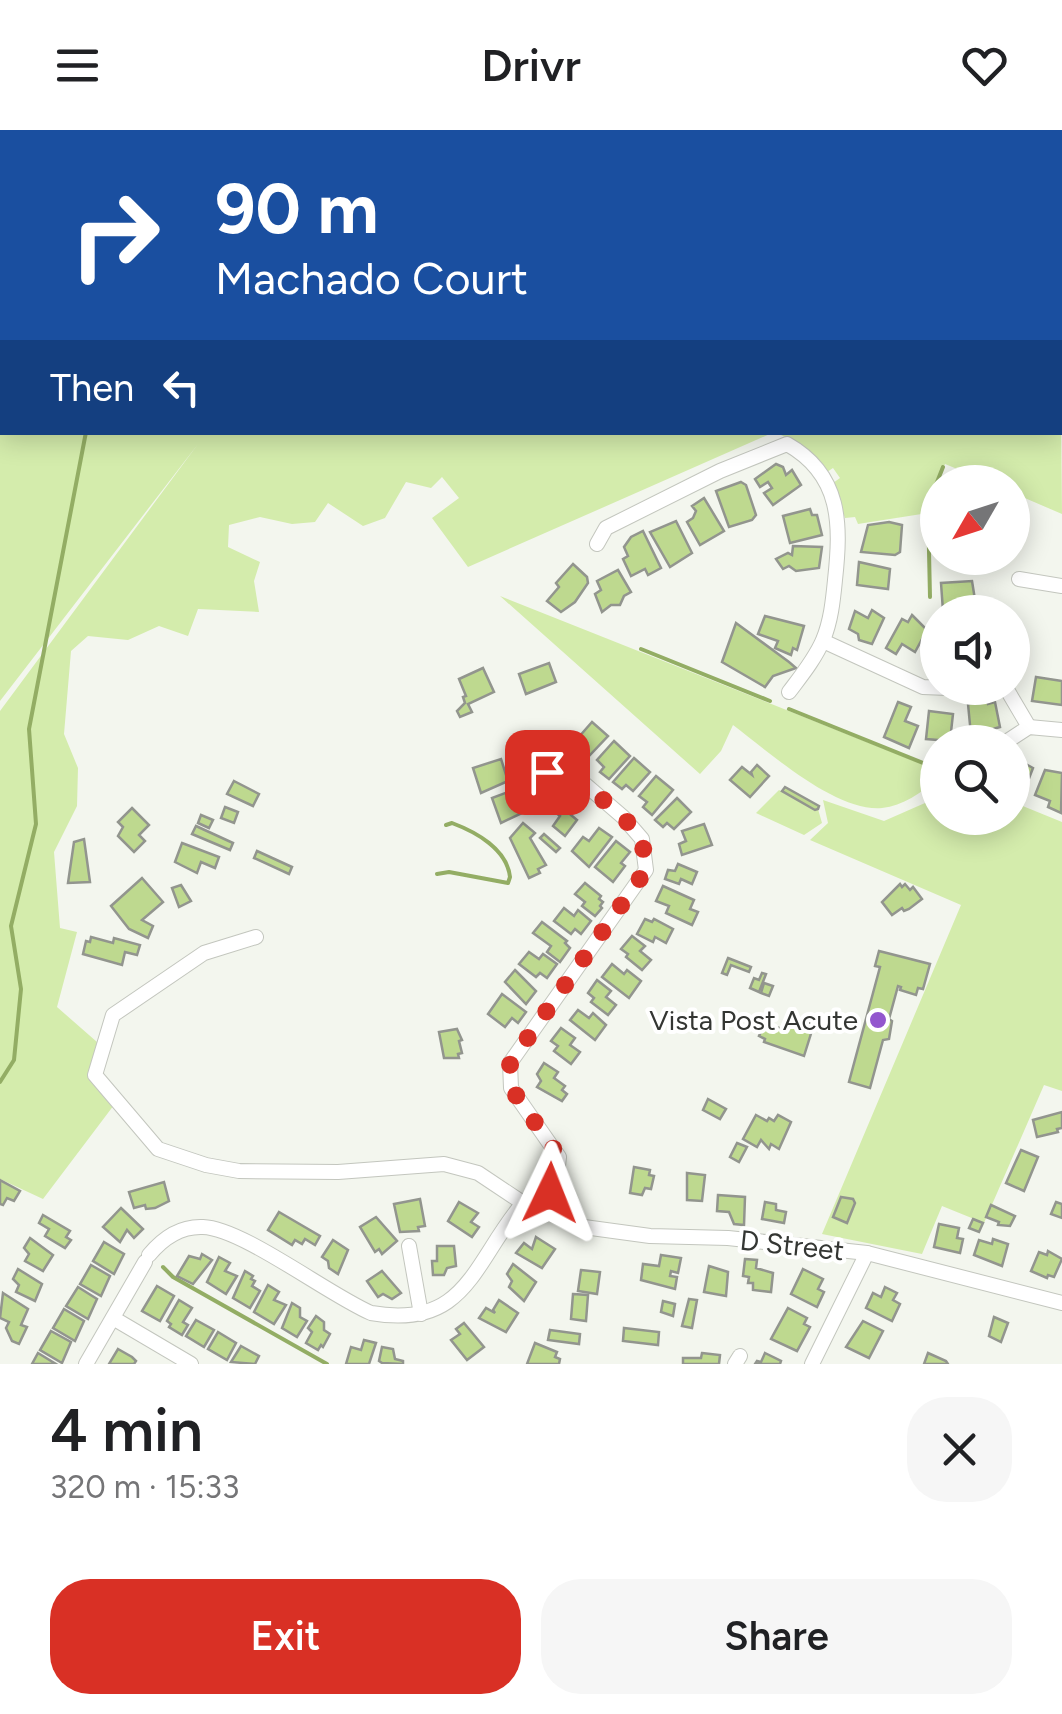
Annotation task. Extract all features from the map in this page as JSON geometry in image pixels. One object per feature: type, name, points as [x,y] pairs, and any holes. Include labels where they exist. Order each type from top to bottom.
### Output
[{"type":"street","points":[[597,544],[606,528],[720,472],[786,444],[801,452],[827,485],[839,515],[833,607],[823,642],[790,692]]},
{"type":"street","points":[[1019,578],[1062,586]]},
{"type":"street","points":[[823,642],[920,687]]},
{"type":"street","points":[[1030,727],[1062,730]]},
{"type":"street","points":[[543,1205],[556,1183],[559,1157],[511,1088],[510,1063],[646,870],[642,839],[623,817],[580,780],[547,772]]},
{"type":"street","points":[[86,1364],[147,1258],[175,1233],[189,1228],[220,1229],[371,1313],[396,1318],[422,1314],[451,1300],[465,1288],[523,1203],[478,1173],[444,1164],[338,1172],[239,1170],[206,1165],[158,1149],[95,1074],[114,1014],[204,952],[256,937]]},
{"type":"street","name":"D Street","points":[[523,1203],[543,1205],[584,1227],[867,1253],[1062,1302]]},
{"type":"street","points":[[409,1246],[422,1314]]},
{"type":"street","points":[[812,1364],[867,1253]]},
{"type":"street","points":[[113,1318],[191,1364]]},
{"type":"green space","points":[[0,435],[767,435],[468,567],[432,518],[459,498],[442,477],[431,488],[406,482],[385,518],[363,526],[328,503],[315,522],[292,524],[260,517],[229,525],[228,547],[260,562],[254,581],[259,612],[198,609],[188,636],[159,626],[128,640],[88,636],[71,651],[64,734],[78,768],[77,806],[54,852],[60,928],[77,932],[57,1007],[97,1042],[89,1074],[114,1105],[43,1199],[0,1179],[0,711],[198,444],[0,701]]},
{"type":"green space","points":[[781,435],[1061,435],[1062,514],[1030,500],[1030,465],[920,465],[920,514],[858,524],[855,517],[845,518],[833,483],[840,478],[833,468],[827,472],[802,445]]},
{"type":"green space","points":[[500,596],[920,763],[920,792],[882,808],[844,801],[803,778],[733,725],[721,751],[700,774]]},
{"type":"green space","points":[[779,790],[818,809],[822,823],[804,835],[756,813]]},
{"type":"green space","points":[[823,800],[884,821],[920,805],[920,835],[1030,835],[1030,809],[1062,822],[1062,1091],[1044,1085],[984,1223],[942,1206],[922,1254],[822,1234],[961,905],[810,840],[828,823]]},
{"type":"building","points":[[776,464],[783,467],[786,475],[792,470],[801,485],[773,505],[764,493],[772,488],[768,482],[760,487],[755,479]]},
{"type":"building","points":[[741,482],[746,485],[756,515],[729,527],[716,491]]},
{"type":"building","points":[[704,498],[724,531],[700,545],[687,522],[696,511],[692,506]]},
{"type":"building","points":[[810,509],[812,515],[817,515],[822,535],[790,543],[783,516]]},
{"type":"building","points":[[676,521],[692,553],[670,567],[650,532]]},
{"type":"building","points":[[868,525],[902,525],[900,552],[861,552]]},
{"type":"building","points":[[643,531],[661,568],[648,575],[645,569],[631,576],[623,559],[628,556],[624,547],[631,537]]},
{"type":"building","points":[[793,546],[822,547],[819,568],[783,569],[776,559],[792,555]]},
{"type":"building","points":[[859,562],[890,569],[888,589],[857,585]]},
{"type":"building","points":[[573,564],[588,583],[575,602],[561,612],[547,601]]},
{"type":"building","points":[[618,570],[631,592],[620,605],[611,605],[602,612],[595,594],[601,590],[597,581]]},
{"type":"building","points":[[972,581],[974,595],[942,595],[941,583]]},
{"type":"building","points":[[872,610],[884,618],[872,644],[859,640],[858,634],[849,629],[855,611],[868,618]]},
{"type":"building","points":[[912,615],[920,623],[920,643],[915,652],[902,644],[896,654],[886,648],[902,619],[908,622]]},
{"type":"building","points":[[765,616],[804,626],[797,650],[793,648],[791,655],[775,648],[778,641],[758,634]]},
{"type":"building","points":[[736,623],[796,668],[773,676],[765,687],[722,662]]},
{"type":"building","points":[[549,663],[556,682],[526,694],[519,674]]},
{"type":"building","points":[[483,668],[494,692],[468,704],[472,712],[460,717],[457,711],[466,696],[459,679]]},
{"type":"building","points":[[1036,677],[1062,681],[1062,705],[1032,701]]},
{"type":"building","points":[[898,702],[911,707],[905,721],[918,726],[909,748],[884,737]]},
{"type":"building","points":[[968,705],[996,705],[1000,725],[970,725]]},
{"type":"building","points":[[929,711],[953,714],[952,725],[928,725]]},
{"type":"building","points":[[592,722],[608,736],[590,755],[584,749],[580,753],[571,746]]},
{"type":"building","points":[[614,741],[630,756],[609,779],[600,772],[604,767],[597,760]]},
{"type":"building","points":[[634,758],[650,772],[633,791],[626,785],[622,789],[613,782]]},
{"type":"building","points":[[501,759],[508,781],[481,793],[473,768]]},
{"type":"building","points":[[757,765],[769,776],[750,797],[730,780],[742,767],[752,775]]},
{"type":"building","points":[[1045,770],[1062,773],[1061,813],[1048,807],[1050,801],[1035,795]]},
{"type":"building","points":[[656,776],[673,790],[652,815],[643,807],[647,802],[639,796]]},
{"type":"building","points":[[234,781],[259,794],[253,806],[227,794]]},
{"type":"building","points":[[785,787],[819,806],[818,809],[782,791]]},
{"type":"building","points":[[516,789],[524,812],[501,823],[492,798]]},
{"type":"building","points":[[677,798],[691,812],[674,829],[667,823],[663,827],[655,820]]},
{"type":"building","points":[[565,800],[576,808],[571,815],[577,820],[565,836],[553,826],[560,816],[555,812]]},
{"type":"building","points":[[225,807],[238,812],[234,823],[221,818]]},
{"type":"building","points":[[132,808],[149,825],[139,835],[145,841],[134,852],[118,836],[123,827],[118,822]]},
{"type":"building","points":[[201,815],[213,820],[209,828],[198,823]]},
{"type":"building","points":[[523,823],[535,833],[530,838],[546,865],[529,878],[510,838]]},
{"type":"building","points":[[704,824],[712,845],[682,855],[679,844],[686,841],[682,831]]},
{"type":"building","points":[[196,826],[233,843],[230,850],[192,834]]},
{"type":"building","points":[[599,828],[612,837],[589,867],[572,851],[583,837],[589,841]]},
{"type":"building","points":[[544,834],[560,848],[556,852],[540,838]]},
{"type":"building","points":[[84,839],[90,882],[68,883],[74,842]]},
{"type":"building","points":[[616,841],[630,852],[613,882],[595,867]]},
{"type":"building","points":[[182,843],[219,857],[215,868],[201,862],[197,873],[175,862]]},
{"type":"building","points":[[257,851],[292,867],[289,874],[254,858]]},
{"type":"building","points":[[678,864],[697,872],[692,884],[665,879],[668,870],[675,871]]},
{"type":"building","points":[[142,878],[163,902],[142,920],[153,926],[148,938],[129,929],[111,906]]},
{"type":"building","points":[[585,883],[603,902],[595,916],[575,894]]},
{"type":"building","points":[[900,884],[910,890],[913,887],[922,899],[892,915],[882,902]]},
{"type":"building","points":[[181,885],[191,901],[179,907],[172,888]]},
{"type":"building","points":[[663,886],[694,900],[690,909],[698,912],[692,925],[666,913],[669,906],[656,901]]},
{"type":"building","points":[[564,908],[574,916],[578,910],[591,921],[581,934],[575,929],[571,934],[554,921]]},
{"type":"building","points":[[645,919],[654,919],[673,929],[666,943],[637,934]]},
{"type":"building","points":[[542,922],[567,941],[570,948],[560,962],[547,952],[551,946],[533,933]]},
{"type":"building","points":[[632,936],[645,946],[640,951],[651,960],[642,970],[621,949]]},
{"type":"building","points":[[91,937],[140,945],[137,955],[125,952],[122,965],[83,954]]},
{"type":"building","name":"Vista Post Acute","points":[[879,951],[930,964],[923,989],[918,988],[916,995],[898,986],[889,1019],[889,1039],[883,1040],[870,1088],[849,1082],[880,967],[875,966]]},
{"type":"building","points":[[529,952],[539,959],[543,954],[557,964],[547,978],[540,973],[536,977],[519,964]]},
{"type":"building","points":[[728,958],[751,967],[749,972],[731,965],[727,975],[722,973]]},
{"type":"building","points":[[612,964],[641,981],[629,998],[602,977]]},
{"type":"building","points":[[515,970],[536,991],[526,1004],[505,982]]},
{"type":"building","points":[[762,973],[766,974],[759,992],[750,988],[754,978],[759,980]]},
{"type":"building","points":[[597,980],[611,991],[606,997],[616,1005],[608,1015],[591,1002],[594,998],[588,993]]},
{"type":"building","points":[[764,983],[773,986],[769,996],[761,993]]},
{"type":"building","points":[[502,994],[526,1012],[518,1023],[512,1018],[505,1027],[488,1014]]},
{"type":"building","points":[[578,1010],[589,1018],[593,1013],[606,1025],[595,1040],[570,1020]]},
{"type":"building","points":[[794,1018],[814,1024],[804,1056],[764,1042],[759,1036],[765,1023],[782,1029],[786,1019],[792,1023]]},
{"type":"building","points":[[561,1028],[575,1038],[570,1045],[580,1052],[571,1064],[554,1051],[558,1046],[551,1041]]},
{"type":"building","points":[[457,1029],[462,1053],[459,1058],[444,1058],[439,1032]]},
{"type":"building","points":[[544,1063],[558,1072],[554,1078],[565,1086],[562,1090],[567,1094],[562,1101],[537,1087],[541,1081],[537,1074]]},
{"type":"building","points":[[708,1099],[726,1109],[720,1119],[703,1110]]},
{"type":"building","points":[[1062,1112],[1062,1128],[1058,1132],[1037,1137],[1033,1120]]},
{"type":"building","points":[[756,1115],[774,1121],[778,1115],[791,1122],[779,1149],[771,1144],[769,1149],[761,1140],[757,1147],[743,1139]]},
{"type":"building","points":[[737,1143],[747,1147],[739,1162],[730,1157]]},
{"type":"building","points":[[1021,1150],[1038,1157],[1024,1191],[1006,1183]]},
{"type":"building","points":[[634,1167],[650,1170],[649,1175],[654,1176],[651,1189],[645,1188],[642,1195],[630,1193]]},
{"type":"building","points":[[687,1173],[705,1175],[702,1201],[687,1200]]},
{"type":"building","points":[[0,1180],[20,1191],[14,1201],[7,1198],[0,1204]]},
{"type":"building","points":[[164,1182],[169,1201],[155,1208],[134,1208],[129,1192]]},
{"type":"building","points":[[718,1195],[745,1197],[744,1225],[734,1224],[729,1212],[717,1211]]},
{"type":"building","points":[[841,1197],[855,1203],[847,1223],[833,1217]]},
{"type":"building","points":[[420,1199],[425,1226],[418,1227],[419,1231],[400,1232],[394,1204]]},
{"type":"building","points":[[459,1202],[478,1213],[471,1222],[479,1227],[472,1237],[448,1221]]},
{"type":"building","points":[[765,1202],[786,1212],[784,1223],[762,1219]]},
{"type":"building","points":[[1056,1202],[1062,1204],[1062,1218],[1051,1214]]},
{"type":"building","points":[[991,1205],[1015,1216],[1010,1226],[998,1225],[999,1222],[986,1217]]},
{"type":"building","points":[[121,1208],[143,1229],[134,1238],[127,1230],[120,1242],[103,1227]]},
{"type":"building","points":[[279,1212],[320,1236],[315,1245],[305,1239],[302,1244],[295,1240],[292,1245],[268,1230]]},
{"type":"building","points":[[43,1215],[70,1231],[66,1237],[71,1240],[65,1248],[45,1236],[49,1229],[39,1223]]},
{"type":"building","points":[[376,1217],[397,1241],[382,1254],[379,1249],[375,1252],[360,1227]]},
{"type":"building","points":[[973,1219],[983,1223],[979,1232],[969,1228]]},
{"type":"building","points":[[939,1224],[959,1228],[957,1238],[963,1239],[960,1253],[934,1247]]},
{"type":"building","points":[[536,1237],[555,1249],[542,1268],[516,1253],[524,1243],[532,1249]]},
{"type":"building","points":[[30,1238],[53,1255],[43,1271],[25,1261],[29,1254],[24,1248]]},
{"type":"building","points":[[993,1239],[1008,1244],[1002,1266],[974,1255],[979,1240],[992,1244]]},
{"type":"building","points":[[333,1240],[348,1250],[338,1274],[322,1257]]},
{"type":"building","points":[[104,1242],[124,1254],[114,1274],[93,1261]]},
{"type":"building","points":[[437,1246],[454,1246],[456,1266],[447,1268],[444,1275],[433,1275]]},
{"type":"building","points":[[1048,1251],[1062,1259],[1054,1277],[1047,1278],[1031,1271],[1039,1252],[1047,1255]]},
{"type":"building","points":[[202,1254],[212,1260],[193,1284],[177,1276],[189,1256],[200,1259]]},
{"type":"building","points":[[661,1255],[681,1258],[678,1273],[671,1271],[670,1276],[677,1277],[675,1289],[641,1280],[643,1264],[659,1266]]},
{"type":"building","points":[[219,1257],[230,1263],[225,1271],[237,1276],[226,1294],[207,1282]]},
{"type":"building","points":[[745,1259],[757,1260],[756,1268],[773,1273],[771,1292],[753,1290],[749,1277],[743,1276]]},
{"type":"building","points":[[513,1264],[536,1282],[524,1301],[509,1287],[512,1281],[507,1274]]},
{"type":"building","points":[[91,1265],[110,1276],[101,1296],[80,1284]]},
{"type":"building","points":[[709,1266],[728,1272],[726,1296],[704,1292]]},
{"type":"building","points":[[18,1269],[42,1284],[35,1301],[16,1292],[19,1285],[13,1279]]},
{"type":"building","points":[[803,1269],[823,1279],[818,1289],[824,1292],[817,1307],[791,1294]]},
{"type":"building","points":[[581,1270],[600,1272],[597,1294],[578,1291]]},
{"type":"building","points":[[245,1271],[253,1276],[252,1286],[260,1291],[250,1308],[233,1298]]},
{"type":"building","points":[[382,1271],[401,1293],[392,1299],[383,1294],[378,1297],[367,1281]]},
{"type":"building","points":[[268,1285],[279,1292],[274,1300],[286,1305],[274,1324],[254,1312]]},
{"type":"building","points":[[157,1286],[174,1296],[160,1321],[142,1311]]},
{"type":"building","points":[[78,1287],[97,1299],[88,1319],[66,1306]]},
{"type":"building","points":[[885,1287],[897,1293],[893,1300],[900,1304],[892,1321],[866,1308],[873,1293],[881,1297]]},
{"type":"building","points":[[3,1293],[28,1309],[21,1325],[27,1327],[19,1344],[12,1341],[6,1328],[9,1322],[0,1318]]},
{"type":"building","points":[[573,1294],[588,1295],[586,1321],[571,1319]]},
{"type":"building","points":[[689,1299],[697,1300],[692,1328],[682,1326]]},
{"type":"building","points":[[179,1300],[192,1308],[183,1322],[188,1325],[182,1335],[169,1327],[167,1321]]},
{"type":"building","points":[[499,1300],[518,1313],[506,1332],[479,1318],[486,1308],[495,1313]]},
{"type":"building","points":[[663,1301],[675,1304],[673,1316],[661,1312]]},
{"type":"building","points":[[292,1303],[307,1321],[297,1337],[282,1328]]},
{"type":"building","points":[[788,1308],[807,1318],[804,1324],[810,1327],[797,1351],[771,1339]]},
{"type":"building","points":[[64,1309],[84,1321],[75,1341],[53,1328]]},
{"type":"building","points":[[316,1316],[330,1334],[318,1350],[306,1343],[312,1332],[308,1328]]},
{"type":"building","points":[[994,1317],[1008,1323],[1001,1342],[989,1336]]},
{"type":"building","points":[[196,1320],[214,1330],[204,1347],[186,1336]]},
{"type":"building","points":[[863,1321],[883,1331],[869,1358],[846,1347]]},
{"type":"building","points":[[464,1323],[484,1347],[467,1360],[451,1340],[460,1334],[456,1329]]},
{"type":"building","points":[[624,1328],[659,1332],[658,1345],[623,1341]]},
{"type":"building","points":[[550,1330],[580,1334],[579,1344],[548,1340]]},
{"type":"building","points":[[51,1331],[71,1342],[62,1363],[40,1350]]},
{"type":"building","points":[[218,1332],[236,1343],[227,1360],[208,1349]]},
{"type":"building","points":[[364,1340],[376,1343],[369,1364],[346,1364],[351,1347],[361,1350]]},
{"type":"building","points":[[535,1343],[557,1352],[559,1364],[527,1364]]},
{"type":"building","points":[[241,1346],[259,1356],[255,1364],[231,1362]]},
{"type":"building","points":[[382,1347],[393,1349],[395,1359],[403,1364],[379,1361]]},
{"type":"building","points":[[118,1349],[132,1357],[134,1364],[109,1364]]},
{"type":"building","points":[[38,1353],[56,1364],[32,1364]]},
{"type":"building","points":[[702,1353],[720,1355],[719,1364],[683,1364],[683,1358],[701,1358]]},
{"type":"building","points":[[765,1353],[781,1361],[780,1364],[755,1364],[761,1362]]},
{"type":"building","points":[[928,1353],[946,1361],[948,1364],[924,1364]]},
{"type":"waterway","points":[[0,1082],[14,1060],[21,989],[11,926],[36,824],[29,729],[85,435]]},
{"type":"waterway","points":[[930,575],[930,595]]},
{"type":"waterway","points":[[641,649],[770,701]]},
{"type":"waterway","points":[[789,709],[920,762]]},
{"type":"waterway","points":[[437,874],[449,872],[508,883],[510,877],[503,858],[489,843],[452,823],[446,825]]},
{"type":"waterway","points":[[163,1267],[173,1277],[327,1364]]},
{"type":"place","name":"Vista Post Acute","points":[[878,1020]]},
{"type":"route","points":[[547,772],[580,780],[623,817],[642,839],[646,870],[510,1063],[511,1088],[559,1157],[556,1183],[550,1193]]}]
